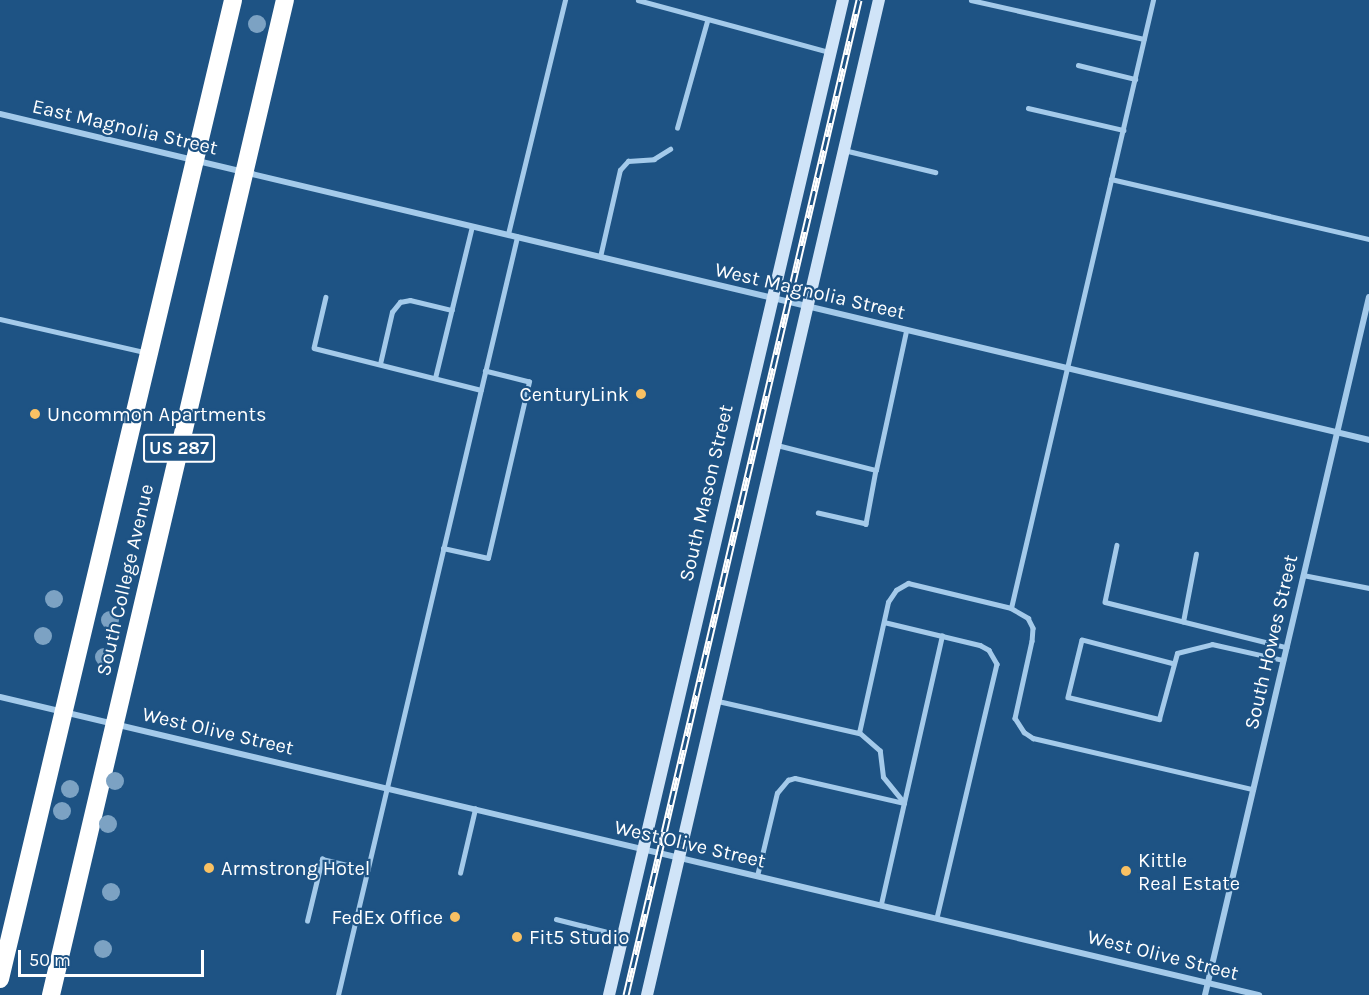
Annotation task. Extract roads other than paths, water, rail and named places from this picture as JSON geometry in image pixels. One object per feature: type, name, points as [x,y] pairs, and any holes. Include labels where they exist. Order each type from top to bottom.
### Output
[{"type":"highway","name":"South College Avenue","points":[[0,979],[233,0]]},
{"type":"highway","name":"South College Avenue","points":[[51,995],[285,0]]},
{"type":"street","name":"South Mason Street","points":[[609,995],[843,0]]},
{"type":"street","points":[[647,995],[810,309],[879,0]]},
{"type":"street","name":"East Magnolia Street","points":[[0,114],[243,172]]},
{"type":"street","name":"West Magnolia Street","points":[[243,172],[508,234],[810,309],[1369,440]]},
{"type":"street","name":"South Howes Street","points":[[1205,995],[1369,297]]},
{"type":"street","name":"West Olive Street","points":[[0,697],[1259,995]]},
{"type":"lane","points":[[508,234],[565,0]]},
{"type":"lane","points":[[638,0],[707,21],[830,52]]},
{"type":"lane","points":[[971,0],[1144,39]]},
{"type":"lane","points":[[1011,608],[1154,0]]},
{"type":"lane","points":[[677,128],[707,21]]},
{"type":"lane","points":[[1078,65],[1135,79]]},
{"type":"lane","points":[[1028,108],[1123,130]]},
{"type":"lane","points":[[600,257],[620,170],[628,161],[654,159],[670,149]]},
{"type":"lane","points":[[844,150],[935,172]]},
{"type":"lane","points":[[1111,179],[1369,238]]},
{"type":"lane","points":[[435,378],[472,226]]},
{"type":"lane","points":[[338,995],[517,237]]},
{"type":"lane","points":[[326,297],[314,348],[481,390]]},
{"type":"lane","points":[[380,364],[392,312],[400,302],[410,300],[452,310]]},
{"type":"lane","points":[[0,319],[148,353]]},
{"type":"lane","points":[[818,513],[866,524],[906,331]]},
{"type":"lane","points":[[443,548],[488,558],[529,382],[485,371]]},
{"type":"lane","points":[[777,445],[876,470]]},
{"type":"lane","points":[[1117,545],[1105,602],[1286,647]]},
{"type":"lane","points":[[1183,621],[1196,555]]},
{"type":"lane","points":[[1303,575],[1369,588]]},
{"type":"lane","points":[[859,732],[892,596],[908,583],[1021,612],[1033,628],[1015,718],[1024,732],[1033,738],[1253,789]]},
{"type":"lane","points":[[884,622],[980,645],[989,650],[997,664],[937,917]]},
{"type":"lane","points":[[880,904],[942,636]]},
{"type":"lane","points":[[1174,664],[1082,640],[1068,697],[1160,718],[1177,653],[1212,644],[1283,660]]},
{"type":"lane","points":[[716,700],[859,732],[880,751],[883,777],[904,803]]},
{"type":"lane","points":[[757,876],[777,793],[788,780],[795,778],[904,803]]},
{"type":"lane","points":[[460,873],[475,809]]},
{"type":"lane","points":[[308,921],[322,859],[368,870]]},
{"type":"lane","points":[[556,919],[623,936]]},
{"type":"railway","points":[[626,995],[859,0]]},
{"type":"place","name":"CenturyLink","points":[[641,394]]},
{"type":"place","name":"Uncommon Apartments","points":[[35,414]]},
{"type":"place","name":"Armstrong Hotel","points":[[209,868]]},
{"type":"place","name":"Kittle Real Estate","points":[[1126,871]]},
{"type":"place","name":"FedEx Office","points":[[455,917]]},
{"type":"place","name":"Fit5 Studio","points":[[517,937]]}]
